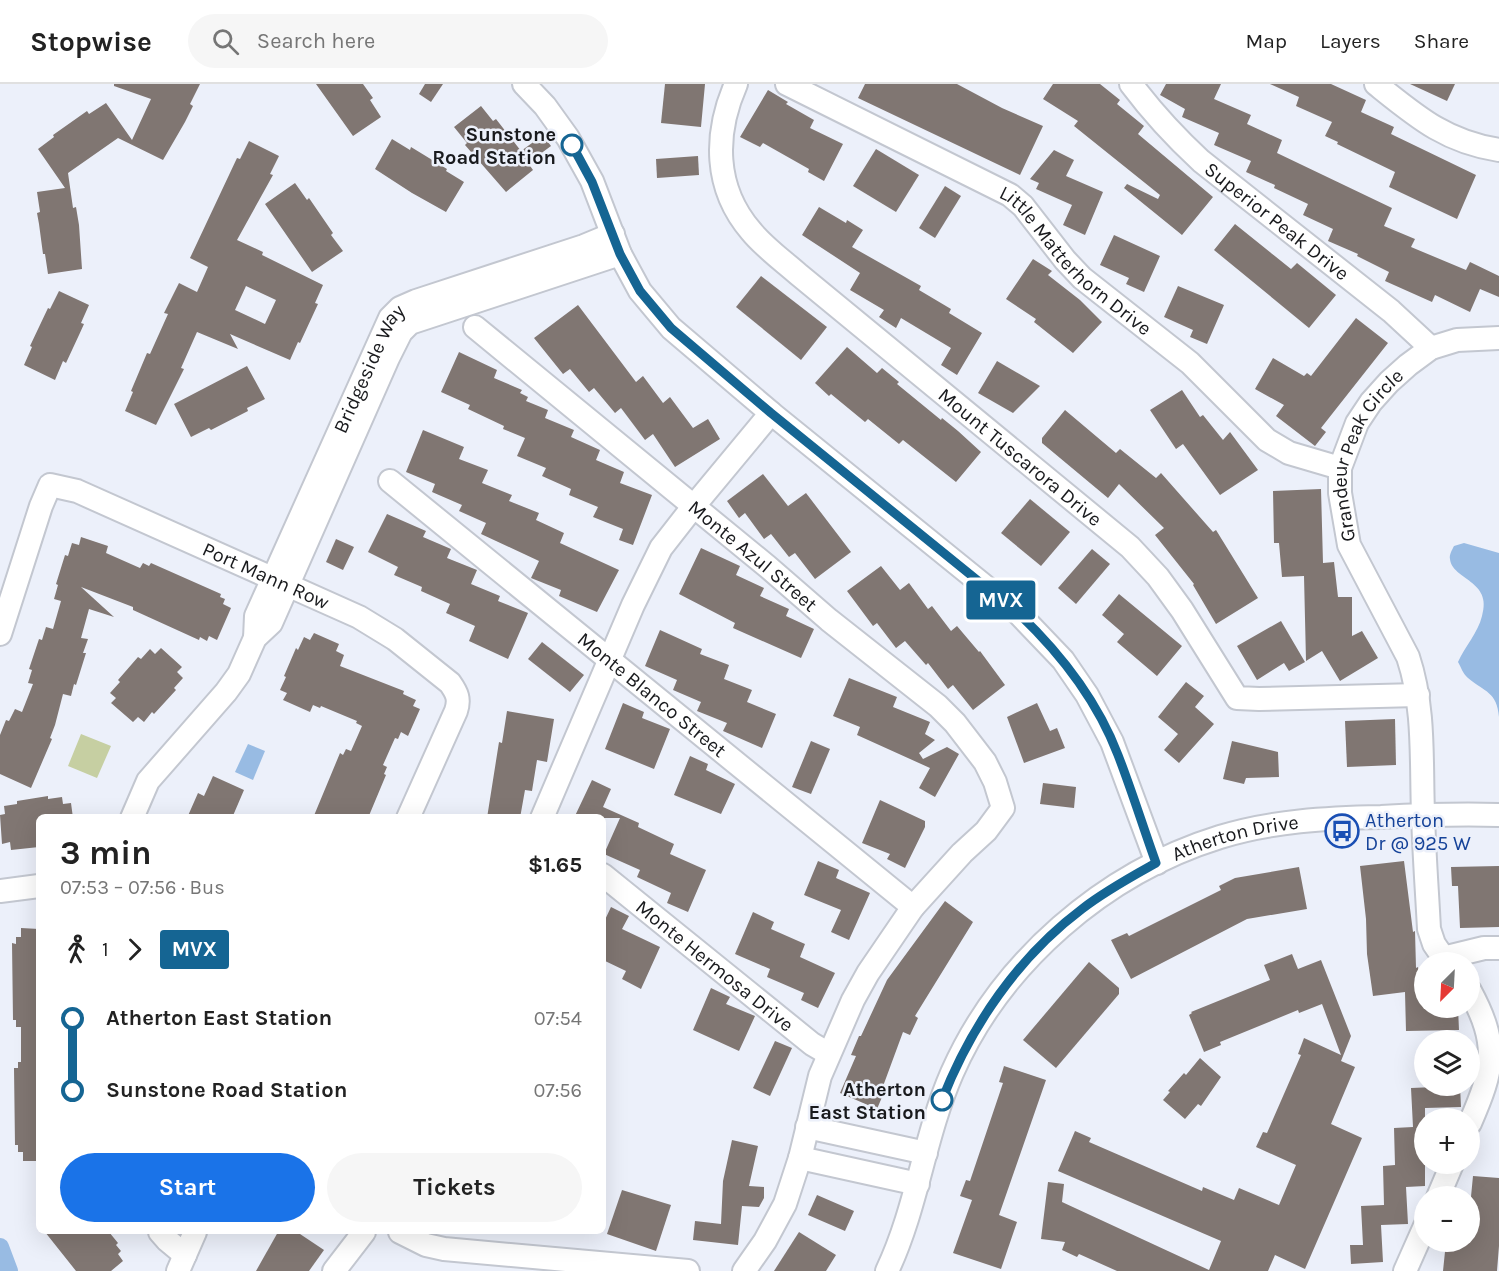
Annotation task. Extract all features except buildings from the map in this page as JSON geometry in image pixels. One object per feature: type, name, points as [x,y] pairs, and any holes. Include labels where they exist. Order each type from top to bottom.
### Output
[{"type":"street","points":[[524,84],[545,106],[568,138],[592,182],[617,244],[640,291],[671,328],[771,413],[1019,614],[1063,660],[1088,695],[1118,754],[1156,863]]},
{"type":"street","name":"Mount Tuscarora Drive","points":[[735,84],[722,123],[722,166],[732,202],[751,232],[798,274],[1130,548],[1158,578],[1182,610],[1237,698],[1418,694]]},
{"type":"street","name":"Little Matterhorn Drive","points":[[788,84],[1010,195],[1023,206],[1082,278],[1190,363],[1267,440],[1288,453],[1340,468]]},
{"type":"street","name":"Superior Peak Drive","points":[[1131,84],[1176,138],[1201,161],[1391,311],[1431,348]]},
{"type":"street","points":[[1376,84],[1436,130],[1466,143],[1499,150]]},
{"type":"street","name":"Bridgeside Way","points":[[134,814],[148,781],[233,684],[255,638],[271,623],[280,582],[405,326],[617,244]]},
{"type":"street","name":"Monte Azul Street","points":[[475,327],[768,567],[829,620],[938,706],[961,730],[985,762],[995,782],[1003,808],[986,831],[913,907]]},
{"type":"street","name":"Grandeur Peak Circle","points":[[1439,952],[1429,929],[1418,694],[1408,657],[1349,545],[1341,501],[1340,468],[1357,423],[1371,402],[1389,382],[1431,348],[1456,340],[1499,338]]},
{"type":"street","points":[[544,814],[653,563],[671,534],[771,413]]},
{"type":"street","name":"Monte Blanco Street","points":[[390,481],[913,907]]},
{"type":"street","name":"Port Mann Row","points":[[0,634],[41,506],[50,485],[78,491],[359,616],[395,639],[450,683],[456,690],[458,699],[456,711],[410,814]]},
{"type":"street","name":"Atherton Drive","points":[[887,1271],[901,1238],[942,1100],[957,1063],[990,1008],[1017,972],[1047,939],[1081,910],[1156,863],[1220,837],[1267,826],[1323,819],[1499,815]]},
{"type":"street","name":"Monte Hermosa Drive","points":[[606,877],[812,1044],[829,1054]]},
{"type":"street","points":[[0,891],[36,886]]},
{"type":"street","points":[[744,1271],[765,1241],[785,1204],[800,1158],[820,1076],[853,999],[913,907]]},
{"type":"street","points":[[1472,952],[1484,948],[1499,948]]},
{"type":"street","points":[[1477,1108],[1487,1084],[1493,1047],[1486,1019],[1480,1008]]},
{"type":"street","points":[[807,1127],[926,1153]]},
{"type":"street","points":[[800,1158],[918,1184]]},
{"type":"street","points":[[162,1234],[182,1263]]},
{"type":"street","points":[[182,1263],[194,1234]]},
{"type":"street","points":[[334,1271],[362,1234]]},
{"type":"street","points":[[404,1234],[426,1245],[444,1249],[688,1271]]},
{"type":"street","points":[[1405,1271],[1414,1251]]},
{"type":"green space","points":[[81,734],[111,746],[97,778],[68,766]]},
{"type":"water","points":[[1464,543],[1499,553],[1499,717],[1493,697],[1466,676],[1458,662],[1478,628],[1484,604],[1477,588],[1452,566],[1450,554],[1454,546]]},
{"type":"water","points":[[248,744],[265,751],[253,780],[235,772]]},
{"type":"waterway","points":[[0,1247],[9,1271]]},
{"type":"bus line","name":"MVX","points":[[572,145],[592,182],[620,254],[640,291],[671,328],[771,413],[1019,614],[1063,660],[1088,695],[1118,754],[1156,863],[1081,910],[1047,939],[1017,972],[966,1045],[952,1072],[942,1100]]},
{"type":"place","name":"Sunstone Road Station","points":[[572,145]]},
{"type":"place","name":"Atherton Dr @ 925 W","points":[[1342,831]]},
{"type":"place","name":"Atherton East Station","points":[[942,1100]]}]
